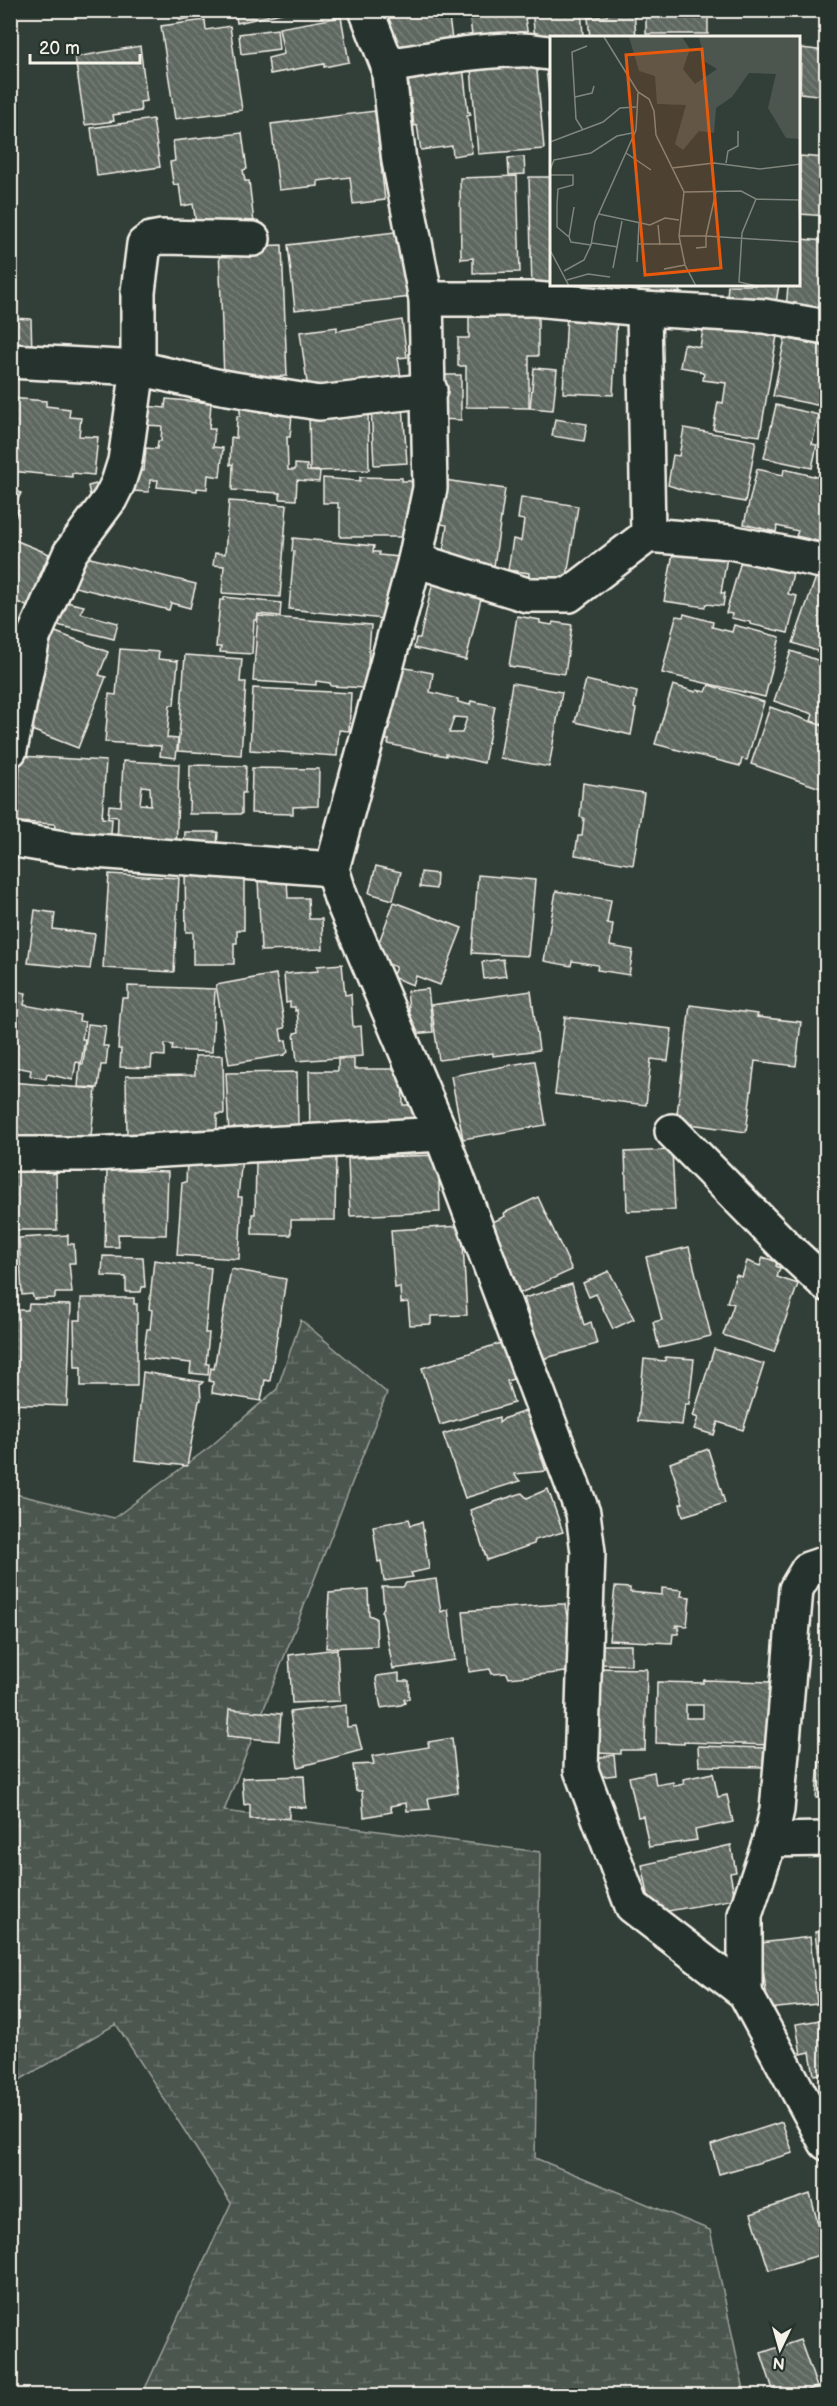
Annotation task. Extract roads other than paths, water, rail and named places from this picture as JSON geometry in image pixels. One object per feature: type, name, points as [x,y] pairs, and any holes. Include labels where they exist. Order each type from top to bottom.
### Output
[{"type":"street","points":[[366,10],[388,66],[399,161],[426,299],[430,390],[430,488],[415,560],[332,869],[341,897],[441,1134],[583,1513],[588,1552],[581,1770],[632,1906],[745,1993],[826,2143]]},
{"type":"street","points":[[388,66],[432,58],[521,49],[550,53]]},
{"type":"street","points":[[10,750],[33,638],[70,553],[110,499],[125,461],[138,368],[138,292],[144,244],[151,239],[162,237],[253,239]]},
{"type":"street","points":[[426,299],[534,298],[644,309],[764,316],[826,327]]},
{"type":"street","points":[[644,309],[648,535]]},
{"type":"street","points":[[10,361],[138,368],[216,386],[319,402],[430,390]]},
{"type":"street","points":[[415,560],[527,595],[569,595],[648,535],[730,542],[826,562]]},
{"type":"street","points":[[10,839],[69,849],[332,869]]},
{"type":"street","points":[[672,1131],[787,1248],[826,1284]]},
{"type":"street","points":[[10,1154],[93,1154],[441,1134]]},
{"type":"street","points":[[745,1993],[745,1915],[770,1840],[777,1810],[796,1589],[808,1569],[826,1563]]},
{"type":"street","points":[[770,1840],[826,1839]]}]
